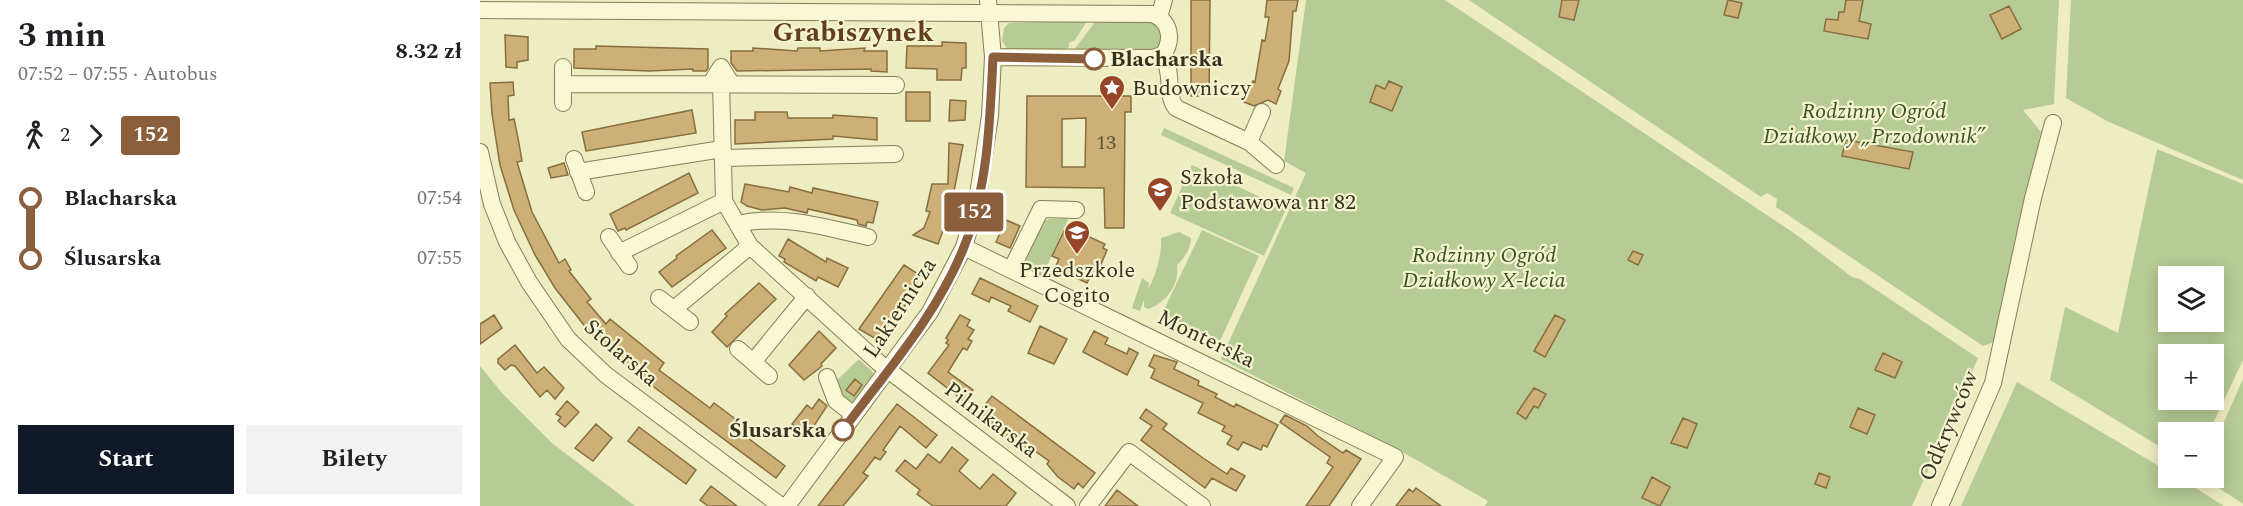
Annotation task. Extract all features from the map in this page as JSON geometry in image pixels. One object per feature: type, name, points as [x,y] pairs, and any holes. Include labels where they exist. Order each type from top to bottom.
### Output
[{"type":"street","points":[[1159,17],[1164,0]]},
{"type":"street","points":[[480,10],[589,5],[989,7],[1153,14],[1164,21],[1169,32],[1168,46],[1163,56]]},
{"type":"street","name":"Lakiernicza","points":[[787,506],[930,312],[964,248],[986,159],[993,57],[989,7]]},
{"type":"street","points":[[993,57],[1120,59],[1163,56]]},
{"type":"street","points":[[1163,56],[1170,68],[1170,97],[1176,108],[1249,142],[1276,165]]},
{"type":"street","points":[[563,103],[563,75],[721,83],[896,85]]},
{"type":"street","points":[[609,237],[624,259],[724,201],[721,83]]},
{"type":"street","points":[[1249,142],[1262,112]]},
{"type":"street","name":"Odkrywców","points":[[1940,506],[1993,383],[2040,165],[2053,123]]},
{"type":"street","name":"Stolarska","points":[[480,152],[492,204],[507,242],[529,282],[568,339],[606,375],[781,506]]},
{"type":"street","points":[[586,192],[576,165],[722,153],[895,154]]},
{"type":"street","name":"Pilnikarska","points":[[724,201],[750,246],[888,370],[1067,506]]},
{"type":"street","points":[[1011,270],[1041,209],[1076,210]]},
{"type":"street","points":[[737,224],[763,219],[800,222],[868,237]]},
{"type":"street","points":[[674,309],[750,246]]},
{"type":"street","name":"Monterska","points":[[964,248],[1395,457],[1360,506]]},
{"type":"street","points":[[753,362],[807,296]]},
{"type":"street","points":[[659,298],[690,322]]},
{"type":"street","points":[[738,349],[769,376]]},
{"type":"street","points":[[827,377],[836,401],[854,416]]},
{"type":"street","points":[[1088,506],[1129,452],[1202,506]]},
{"type":"green space","name":"Rodzinny Ogród Działkowy X-lecia","points":[[1306,0],[1445,0],[1794,233],[1852,277],[1860,279],[1978,358],[1912,506],[1485,506],[1488,501],[1392,446],[1221,359],[1306,173],[1284,161]]},
{"type":"green space","name":"Rodzinny Ogród Działkowy „Przodownik”","points":[[1469,0],[2059,0],[2054,104],[2023,110],[2041,132],[1994,342],[1983,346],[1776,207],[1777,199],[1767,193],[1761,197]]},
{"type":"green space","points":[[2071,0],[2243,0],[2243,180],[2107,121],[2066,98]]},
{"type":"green space","points":[[1087,21],[1075,40],[1069,43],[1069,47],[1061,51],[1008,50],[1002,41],[1004,28],[1009,23]]},
{"type":"green space","points":[[1095,22],[1155,22],[1162,32],[1159,48],[1155,51],[1073,51]]},
{"type":"green space","points":[[1164,128],[1294,188],[1291,195],[1161,135]]},
{"type":"green space","points":[[2157,149],[2243,184],[2243,360],[2224,400],[2224,344],[2158,344],[2158,410],[2219,410],[2214,422],[2158,422],[2158,445],[2050,380],[2065,307],[2118,333]]},
{"type":"green space","points":[[1192,165],[1286,209],[1264,256],[1170,213]]},
{"type":"green space","points":[[1049,219],[1068,219],[1043,275],[1023,266],[1043,222]]},
{"type":"green space","points":[[1202,230],[1259,256],[1220,341],[1162,314]]},
{"type":"green space","points":[[1179,232],[1191,238],[1191,242],[1187,253],[1177,265],[1174,286],[1155,306],[1148,309],[1144,307],[1144,300],[1140,311],[1132,308],[1142,278],[1149,283],[1148,289],[1154,278],[1161,238]]},
{"type":"green space","points":[[859,359],[873,372],[872,377],[849,408],[834,383]]},
{"type":"green space","points":[[480,366],[502,393],[553,444],[635,506],[480,506]]},
{"type":"green space","points":[[2243,379],[2243,504],[2219,488],[2224,488],[2224,422]]},
{"type":"green space","points":[[2017,382],[2158,465],[2158,488],[2195,488],[2224,506],[1961,506]]},
{"type":"building","points":[[1191,0],[1210,0],[1209,96],[1191,96]]},
{"type":"building","points":[[1267,0],[1298,0],[1296,11],[1293,11],[1289,61],[1278,89],[1281,91],[1276,104],[1268,100],[1254,106],[1244,102],[1253,81],[1255,82],[1262,40],[1265,41],[1269,17],[1265,17]]},
{"type":"building","points":[[1562,0],[1579,0],[1574,20],[1559,17]]},
{"type":"building","points":[[1728,0],[1742,3],[1738,18],[1724,15]]},
{"type":"building","points":[[1846,0],[1863,0],[1859,21],[1871,24],[1868,39],[1824,31],[1826,19],[1838,20],[1839,12],[1844,12]]},
{"type":"building","points":[[2009,6],[2021,29],[2002,39],[1990,15]]},
{"type":"building","points":[[505,35],[528,37],[528,60],[517,62],[517,68],[506,67]]},
{"type":"building","points":[[942,42],[966,43],[966,68],[962,68],[961,80],[937,80],[937,69],[906,68],[907,46],[942,46]]},
{"type":"building","points":[[596,46],[708,49],[708,68],[706,71],[693,71],[693,69],[649,71],[574,68],[574,49],[596,49]]},
{"type":"building","points":[[753,48],[797,51],[798,48],[820,48],[820,51],[865,48],[864,51],[887,51],[887,72],[871,71],[871,69],[737,71],[731,63],[731,51],[753,51]]},
{"type":"building","points":[[1389,81],[1402,87],[1392,111],[1370,102],[1376,85],[1385,89]]},
{"type":"building","points":[[513,82],[514,95],[508,96],[509,120],[514,119],[518,138],[522,161],[517,162],[532,212],[559,263],[565,259],[571,270],[569,271],[591,299],[587,302],[606,324],[610,319],[664,363],[659,370],[710,408],[714,403],[738,421],[736,429],[785,466],[776,478],[623,364],[587,329],[555,288],[535,255],[514,210],[500,165],[490,83]]},
{"type":"building","points":[[906,92],[930,92],[930,121],[906,121]]},
{"type":"building","points":[[1027,96],[1131,96],[1131,112],[1125,112],[1124,228],[1105,228],[1104,188],[1026,187]],"holes":[[[1086,118],[1085,167],[1062,167],[1062,119]]]},
{"type":"building","points":[[950,100],[966,101],[965,120],[949,121]]},
{"type":"building","points":[[692,110],[696,133],[586,151],[582,132]]},
{"type":"building","points":[[755,112],[787,112],[788,118],[833,118],[833,115],[877,118],[877,140],[833,136],[833,139],[735,144],[735,120],[755,120]]},
{"type":"building","points":[[1846,140],[1913,152],[1909,169],[1842,156]]},
{"type":"building","points":[[949,143],[963,145],[950,212],[938,244],[913,235],[924,228],[930,212],[926,211],[932,184],[948,184]]},
{"type":"building","points":[[564,163],[568,175],[551,178],[548,168]]},
{"type":"building","points":[[689,173],[698,193],[626,230],[625,228],[618,231],[610,214]]},
{"type":"building","points":[[745,184],[789,192],[790,187],[812,193],[813,188],[878,202],[873,223],[867,222],[866,226],[858,224],[857,220],[808,209],[807,213],[785,208],[762,210],[747,206],[741,202]]},
{"type":"building","points":[[1006,220],[1020,226],[1010,248],[996,242]]},
{"type":"building","points":[[1070,228],[1105,244],[1103,248],[1107,250],[1096,276],[1091,274],[1087,283],[1055,268],[1059,259],[1052,256],[1064,231],[1068,233]]},
{"type":"building","points":[[712,230],[726,248],[672,287],[659,272],[677,258],[676,256]]},
{"type":"building","points":[[788,239],[826,262],[827,258],[848,268],[838,287],[818,277],[816,281],[784,262],[785,259],[779,256]]},
{"type":"building","points":[[1633,251],[1643,255],[1638,265],[1628,260]]},
{"type":"building","points":[[904,265],[921,276],[907,296],[910,298],[902,310],[898,307],[883,334],[880,332],[876,339],[859,329]]},
{"type":"building","points":[[980,278],[1038,306],[1030,322],[1008,311],[1011,306],[991,297],[989,302],[972,294]]},
{"type":"building","points":[[759,283],[776,299],[727,347],[712,332],[727,316],[725,314]]},
{"type":"building","points":[[494,315],[502,328],[480,344],[480,324]]},
{"type":"building","points":[[960,315],[970,320],[967,326],[974,330],[968,339],[972,341],[967,350],[963,348],[948,372],[973,390],[964,401],[928,373],[949,345],[946,343],[948,340],[946,338]]},
{"type":"building","points":[[1555,315],[1565,320],[1545,357],[1534,351]]},
{"type":"building","points":[[1040,326],[1067,339],[1054,364],[1028,353]]},
{"type":"building","points":[[819,331],[836,348],[821,364],[822,366],[804,380],[789,365]]},
{"type":"building","points":[[1094,331],[1108,338],[1105,344],[1127,354],[1129,348],[1138,353],[1127,375],[1083,352]]},
{"type":"building","points":[[515,345],[537,373],[544,367],[564,388],[555,399],[547,390],[540,397],[515,366],[511,365],[505,370],[498,363],[498,359]]},
{"type":"building","points":[[1883,353],[1902,362],[1895,378],[1875,370]]},
{"type":"building","points":[[1154,355],[1177,362],[1174,369],[1199,381],[1198,385],[1217,394],[1215,397],[1234,407],[1236,404],[1278,425],[1267,447],[1263,445],[1261,450],[1243,442],[1238,450],[1227,444],[1232,436],[1222,431],[1225,426],[1198,413],[1203,403],[1151,378],[1155,369],[1149,366]]},
{"type":"building","points":[[855,379],[862,385],[854,396],[846,390]]},
{"type":"building","points":[[1534,388],[1546,394],[1538,408],[1534,406],[1526,419],[1517,413]]},
{"type":"building","points":[[992,396],[1095,473],[1083,488],[1078,483],[1074,489],[1058,477],[1047,464],[1049,461],[1032,449],[1028,455],[990,426],[993,422],[979,412]]},
{"type":"building","points":[[819,399],[827,406],[808,435],[792,424],[807,405],[812,409]]},
{"type":"building","points":[[567,401],[579,412],[565,427],[558,421],[561,417],[556,414]]},
{"type":"building","points":[[897,404],[937,435],[926,448],[900,426],[883,450],[886,452],[880,460],[875,457],[863,473],[868,476],[843,506],[818,506]]},
{"type":"building","points":[[1858,408],[1875,415],[1867,434],[1850,427]]},
{"type":"building","points":[[1146,409],[1167,424],[1163,429],[1203,458],[1227,474],[1231,468],[1245,476],[1236,491],[1212,478],[1205,488],[1141,440],[1152,426],[1140,418]]},
{"type":"building","points":[[1285,415],[1307,426],[1343,453],[1346,450],[1361,459],[1329,506],[1306,506],[1333,467],[1327,463],[1330,457],[1280,422]]},
{"type":"building","points":[[1683,418],[1697,424],[1687,448],[1671,443]]},
{"type":"building","points":[[596,424],[612,438],[593,461],[575,448]]},
{"type":"building","points":[[639,427],[696,470],[686,484],[628,441]]},
{"type":"building","points":[[952,447],[968,460],[959,471],[980,489],[993,474],[1016,493],[1006,506],[933,506],[917,494],[920,490],[896,471],[905,460],[916,469],[928,454],[940,463]]},
{"type":"building","points":[[1819,473],[1830,477],[1826,488],[1815,484]]},
{"type":"building","points":[[1652,477],[1670,487],[1660,506],[1642,498]]},
{"type":"building","points":[[711,486],[737,506],[708,506],[700,500]]},
{"type":"building","points":[[1416,488],[1441,506],[1396,506],[1409,489],[1413,492]]},
{"type":"building","points":[[1117,490],[1138,506],[1105,506]]},
{"type":"bus line","name":"152","points":[[843,430],[930,312],[964,248],[986,159],[993,57],[1094,59]]},
{"type":"place","name":"Blacharska","points":[[1094,59]]},
{"type":"place","name":"Budowniczy","points":[[1112,111]]},
{"type":"place","name":"Szkoła Podstawowa nr 82","points":[[1160,213]]},
{"type":"place","name":"Przedszkole Cogito","points":[[1077,256]]},
{"type":"place","name":"Ślusarska","points":[[843,430]]},
{"type":"district","name":"Grabiszynek","points":[[853,32]]}]
